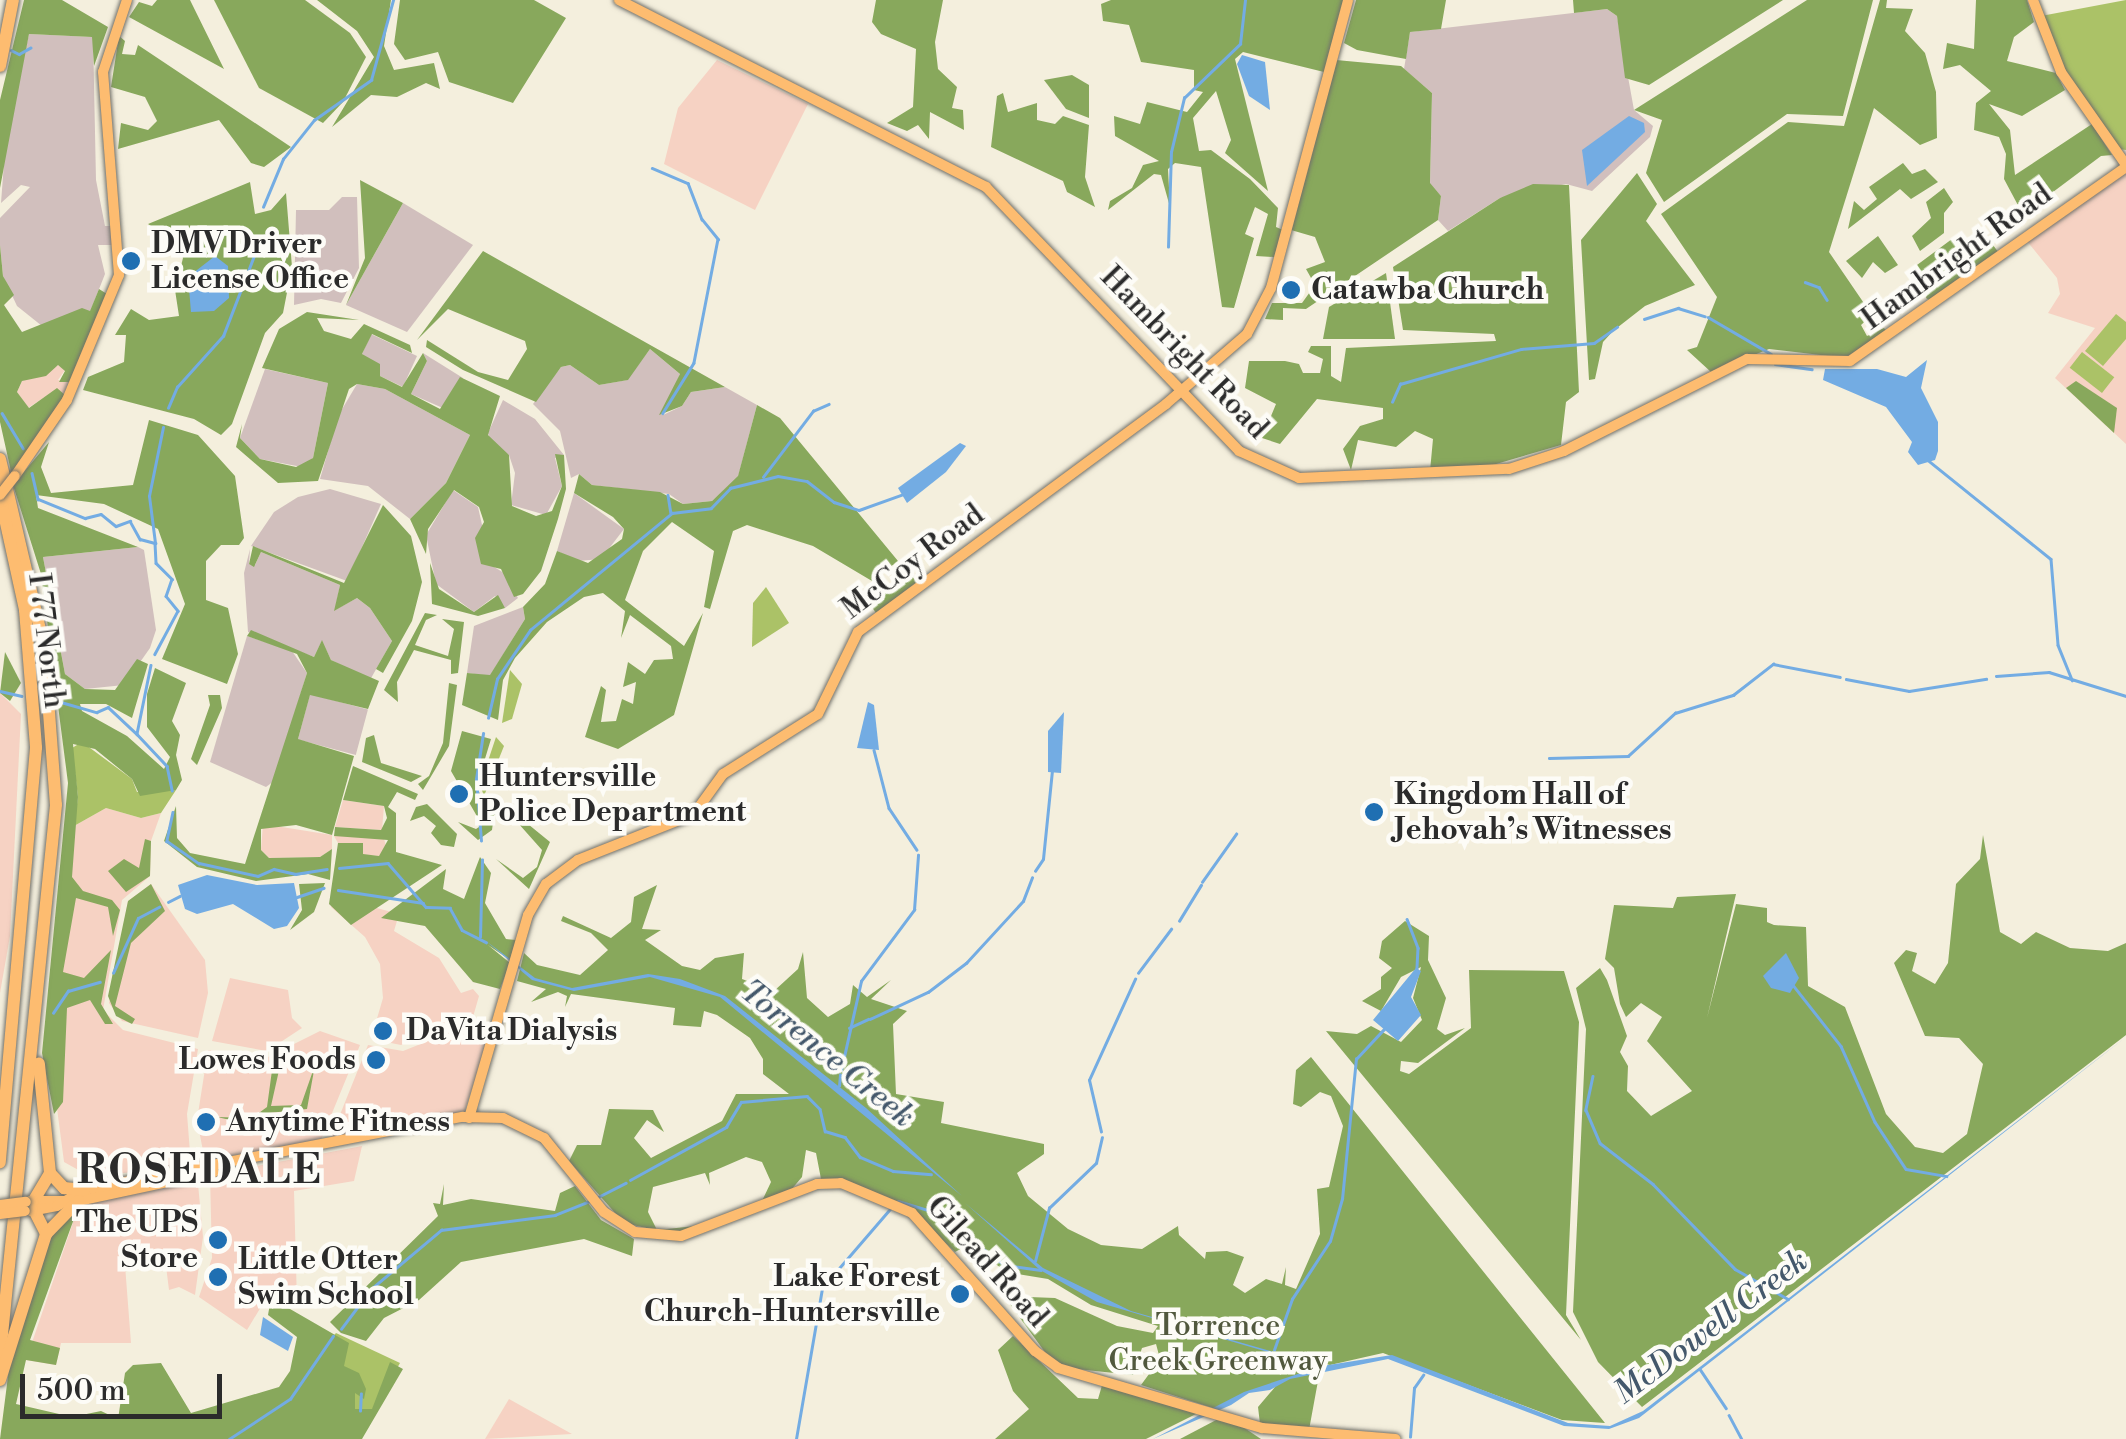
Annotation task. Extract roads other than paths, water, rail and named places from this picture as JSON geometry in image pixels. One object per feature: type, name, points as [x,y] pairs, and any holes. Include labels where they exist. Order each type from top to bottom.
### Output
[{"type":"highway","points":[[0,45],[11,0]]},
{"type":"highway","points":[[0,66],[11,0]]},
{"type":"highway","points":[[0,461],[37,607],[52,706],[56,805],[48,920],[0,1354]]},
{"type":"highway","points":[[0,461],[43,666],[52,805],[0,1322]]},
{"type":"highway","points":[[0,495],[25,610],[36,748],[0,1162]]},
{"type":"highway","name":"I 77 North","points":[[0,516],[23,630],[31,728],[0,1131]]},
{"type":"highway","points":[[0,1380],[46,1234],[76,1197],[50,1173],[39,1072],[43,966]]},
{"type":"highway","points":[[0,1076],[13,996]]},
{"type":"highway","points":[[46,1234],[30,1206],[50,1173]]},
{"type":"main road","points":[[0,495],[67,400],[120,275],[103,77],[126,0]]},
{"type":"main road","name":"Hambright Road","points":[[619,0],[986,187],[1239,451],[1286,476],[1510,470],[1564,451],[1747,359],[1829,364],[1860,357],[2126,166]]},
{"type":"main road","name":"McCoy Road","points":[[469,1118],[517,969],[528,915],[556,874],[694,814],[723,774],[818,714],[858,632],[1182,391],[1240,343],[1265,304],[1348,0]]},
{"type":"main road","points":[[2033,0],[2061,72],[2126,166]]},
{"type":"main road","name":"Gilead Road","points":[[0,1214],[469,1118]]},
{"type":"main road","name":"Gilead Road","points":[[76,1197],[124,1182],[287,1151],[469,1118],[503,1118],[533,1130],[604,1212],[646,1236],[688,1235],[824,1182],[894,1203],[922,1222],[1043,1359],[1273,1431],[1396,1439]]},
{"type":"main road","points":[[265,1162],[287,1151]]},
{"type":"main road","points":[[105,1194],[124,1182]]},
{"type":"main road","name":"Gilead Road","points":[[0,1206],[30,1206]]},
{"type":"water","points":[[1242,55],[1265,62],[1270,110],[1249,96],[1237,64]]},
{"type":"water","points":[[1629,116],[1644,123],[1645,132],[1587,186],[1582,150]]},
{"type":"water","points":[[215,256],[228,266],[229,298],[214,311],[191,312],[188,277]]},
{"type":"water","points":[[1927,360],[1921,388],[1938,422],[1938,451],[1935,460],[1918,465],[1908,452],[1912,442],[1886,407],[1823,380],[1825,369],[1877,369],[1906,377]]},
{"type":"water","points":[[960,443],[966,446],[946,472],[907,503],[898,488]]},
{"type":"water","points":[[868,702],[874,705],[879,750],[857,748]]},
{"type":"water","points":[[1064,712],[1061,773],[1048,772],[1048,731]]},
{"type":"water","points":[[207,875],[257,885],[294,883],[299,908],[287,926],[274,929],[233,904],[197,914],[185,909],[178,885]]},
{"type":"water","points":[[486,941],[535,978],[572,988],[648,974],[680,979],[725,996],[866,1108],[962,1196],[720,997],[650,977],[574,991],[532,980]]},
{"type":"water","points":[[1786,953],[1799,978],[1790,993],[1771,988],[1763,976]]},
{"type":"water","points":[[1416,968],[1421,971],[1411,997],[1421,1015],[1398,1041],[1373,1020]]},
{"type":"water","points":[[2126,1037],[1639,1418],[1609,1429],[1564,1426],[1388,1359],[1290,1379],[1270,1390],[1249,1393],[1231,1405],[1153,1439],[1244,1392],[1319,1367],[1097,1302],[1040,1270],[965,1203],[1043,1268],[1131,1311],[1322,1366],[1392,1355],[1568,1423],[1610,1426],[1643,1411]]},
{"type":"water","points":[[263,1317],[293,1337],[288,1351],[260,1335]]},
{"type":"waterway","points":[[263,207],[283,159],[314,120],[371,80],[393,0]]},
{"type":"waterway","points":[[1168,247],[1171,152],[1184,98],[1240,44],[1245,0]]},
{"type":"waterway","points":[[11,50],[19,54],[30,48]]},
{"type":"waterway","points":[[652,168],[688,183],[702,219],[718,239],[694,363],[663,413]]},
{"type":"waterway","points":[[168,408],[177,387],[223,336],[260,240]]},
{"type":"waterway","points":[[1805,282],[1819,287],[1827,300]]},
{"type":"waterway","points":[[1644,319],[1678,308],[1705,316]]},
{"type":"waterway","points":[[1708,317],[1771,354]]},
{"type":"waterway","points":[[1392,402],[1400,384],[1521,349],[1594,343],[1617,327]]},
{"type":"waterway","points":[[1775,364],[1812,369]]},
{"type":"waterway","points":[[763,477],[813,411],[829,404]]},
{"type":"waterway","name":"Torrence Creek","points":[[2,413],[23,448]]},
{"type":"waterway","points":[[155,543],[149,496],[163,427]]},
{"type":"waterway","points":[[1929,461],[2051,559],[2058,645],[2072,680]]},
{"type":"waterway","name":"Torrence Creek","points":[[32,473],[38,499],[85,518],[101,514],[116,526],[130,521],[140,539],[155,543],[156,563],[172,579],[166,596],[178,611],[155,654]]},
{"type":"waterway","points":[[488,718],[497,679],[530,630],[672,513],[711,508],[730,488],[778,476],[807,481],[834,502],[859,510],[901,495]]},
{"type":"waterway","points":[[668,495],[671,513]]},
{"type":"waterway","points":[[1549,758],[1628,756],[1675,713],[1733,695],[1773,664],[1840,677]]},
{"type":"waterway","name":"Torrence Creek","points":[[151,665],[137,734],[167,766],[172,790]]},
{"type":"waterway","points":[[1996,676],[2049,672],[2126,696]]},
{"type":"waterway","points":[[1846,679],[1909,691],[1986,679]]},
{"type":"waterway","points":[[0,691],[21,696]]},
{"type":"waterway","points":[[61,702],[97,712],[108,707],[137,734]]},
{"type":"waterway","points":[[481,841],[476,779],[483,734]]},
{"type":"waterway","points":[[874,750],[889,808],[917,850]]},
{"type":"waterway","points":[[1035,871],[1043,859],[1052,771]]},
{"type":"waterway","name":"Torrence Creek","points":[[173,812],[167,841],[199,863],[258,876],[274,869],[295,874],[327,869]]},
{"type":"waterway","points":[[1202,882],[1236,834]]},
{"type":"waterway","points":[[841,1070],[861,981],[914,910],[918,855]]},
{"type":"waterway","points":[[480,937],[482,860]]},
{"type":"waterway","name":"Torrence Creek","points":[[339,868],[388,863],[426,907],[450,908],[462,930],[486,942]]},
{"type":"waterway","points":[[870,1019],[928,992],[966,963],[1023,901],[1032,878]]},
{"type":"waterway","points":[[1179,921],[1201,885]]},
{"type":"waterway","points":[[297,897],[323,888]]},
{"type":"waterway","points":[[338,890],[423,903]]},
{"type":"waterway","points":[[168,902],[180,896]]},
{"type":"waterway","points":[[113,973],[138,918],[159,907]]},
{"type":"waterway","points":[[1407,919],[1418,948],[1417,969]]},
{"type":"waterway","points":[[1138,973],[1171,929]]},
{"type":"waterway","points":[[1101,1132],[1089,1080],[1135,979]]},
{"type":"waterway","points":[[53,1013],[68,991],[100,982]]},
{"type":"waterway","points":[[1793,985],[1841,1046],[1875,1122],[1906,1169],[1946,1176]]},
{"type":"waterway","points":[[849,1028],[868,1019]]},
{"type":"waterway","points":[[1274,1350],[1292,1299],[1330,1241],[1342,1199],[1356,1059],[1385,1028]]},
{"type":"waterway","points":[[839,1086],[840,1075]]},
{"type":"waterway","name":"McDowell Creek","points":[[1593,1076],[1586,1110],[1600,1143],[1653,1184],[1735,1269],[1788,1299]]},
{"type":"waterway","points":[[630,1180],[726,1127],[741,1102],[807,1096],[820,1109],[825,1131],[845,1137],[860,1157],[893,1171],[931,1174]]},
{"type":"waterway","points":[[1035,1261],[1049,1208],[1096,1163],[1102,1138]]},
{"type":"waterway","points":[[598,1197],[626,1183]]},
{"type":"waterway","points":[[341,1329],[371,1289],[441,1230],[555,1215],[590,1201]]},
{"type":"waterway","points":[[898,1201],[941,1214]]},
{"type":"waterway","points":[[796,1439],[822,1288],[890,1209]]},
{"type":"waterway","points":[[947,1222],[1005,1265],[1041,1270]]},
{"type":"waterway","points":[[229,1439],[290,1399],[333,1336]]},
{"type":"waterway","name":"McDowell Creek","points":[[1700,1369],[1726,1408]]},
{"type":"waterway","points":[[1410,1437],[1414,1388],[1423,1375]]},
{"type":"waterway","points":[[360,1411],[361,1394]]},
{"type":"waterway","points":[[1729,1415],[1742,1439]]},
{"type":"place","name":"DMV Driver License Office","points":[[131,261]]},
{"type":"place","name":"Catawba Church","points":[[1291,290]]},
{"type":"place","name":"Huntersville Police Department","points":[[459,794]]},
{"type":"place","name":"Kingdom Hall of Jehovah’s Witnesses","points":[[1374,812]]},
{"type":"place","name":"DaVita Dialysis","points":[[383,1031]]},
{"type":"place","name":"Lowes Foods","points":[[376,1060]]},
{"type":"place","name":"Anytime Fitness","points":[[206,1122]]},
{"type":"place","name":"The UPS Store","points":[[218,1240]]},
{"type":"place","name":"Little Otter Swim School","points":[[218,1277]]},
{"type":"place","name":"Lake Forest Church-Huntersville","points":[[960,1294]]},
{"type":"district","name":"ROSEDALE","points":[[200,1171]]},
{"type":"park label","name":"Torrence Creek Greenway","points":[[1218,1343]]}]
